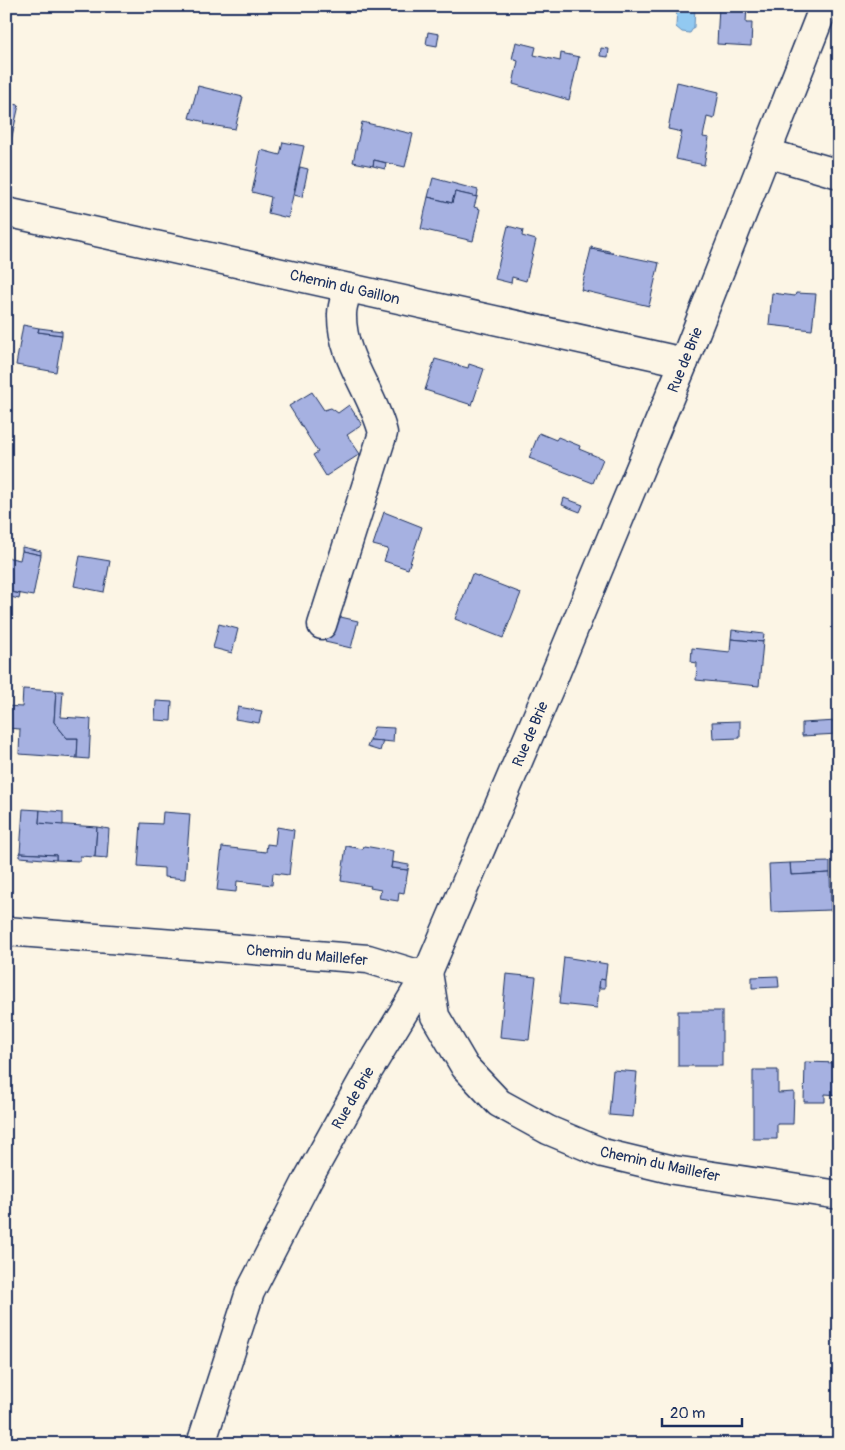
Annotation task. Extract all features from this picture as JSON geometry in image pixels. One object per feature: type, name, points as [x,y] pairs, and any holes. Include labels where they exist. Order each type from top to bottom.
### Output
[{"type":"street","name":"Rue de Brie","points":[[201,1444],[250,1292],[308,1178],[368,1071],[428,972],[552,684],[684,362],[824,6]]},
{"type":"street","points":[[767,153],[839,174]]},
{"type":"street","name":"Chemin du Gaillon","points":[[6,212],[684,362]]},
{"type":"street","points":[[322,625],[383,433],[379,414],[348,353],[342,314],[348,288]]},
{"type":"street","name":"Chemin du Maillefer","points":[[6,931],[368,959],[414,973],[428,972],[435,1016],[464,1067],[498,1104],[548,1130],[603,1153],[674,1170],[839,1195]]},
{"type":"water","points":[[677,6],[695,6],[694,27],[690,33],[682,32],[676,27]]},
{"type":"building","points":[[719,6],[747,6],[746,23],[752,23],[751,46],[717,44]]},
{"type":"building","points":[[428,32],[439,34],[437,46],[426,44]]},
{"type":"building","points":[[516,42],[536,47],[534,55],[560,61],[561,53],[579,57],[569,100],[513,84],[518,61],[512,59]]},
{"type":"building","points":[[601,48],[609,49],[608,57],[600,56]]},
{"type":"building","points":[[677,82],[719,92],[714,119],[707,117],[703,137],[709,138],[704,165],[676,159],[682,132],[668,129]]},
{"type":"building","points":[[198,86],[243,97],[235,129],[204,124],[205,122],[189,118]]},
{"type":"building","points":[[6,103],[19,105],[10,145],[6,144]]},
{"type":"building","points":[[362,122],[413,134],[405,167],[374,160],[373,166],[353,162]]},
{"type":"building","points":[[283,142],[304,146],[288,218],[268,213],[271,197],[252,192],[261,150],[280,155]]},
{"type":"building","points":[[374,160],[386,163],[385,169],[373,166]]},
{"type":"building","points":[[300,167],[308,169],[302,197],[294,195]]},
{"type":"building","points":[[433,178],[478,190],[477,197],[455,192],[452,203],[428,197]]},
{"type":"building","points":[[455,192],[477,197],[474,207],[480,209],[473,241],[421,229],[428,197],[452,203]]},
{"type":"building","points":[[508,226],[523,230],[522,236],[536,240],[526,281],[512,277],[511,283],[495,279]]},
{"type":"building","points":[[591,247],[613,252],[612,254],[591,249]]},
{"type":"building","points":[[591,249],[659,263],[649,306],[581,290]]},
{"type":"building","points":[[772,293],[795,296],[796,293],[816,294],[812,330],[769,325]]},
{"type":"building","points":[[23,325],[39,328],[38,332],[62,335],[56,372],[16,365]]},
{"type":"building","points":[[39,328],[62,331],[62,335],[38,332]]},
{"type":"building","points":[[435,359],[468,368],[469,364],[484,369],[472,405],[425,390]]},
{"type":"building","points":[[312,392],[324,410],[331,408],[338,413],[349,405],[362,425],[347,435],[360,454],[326,476],[313,455],[318,452],[289,406]]},
{"type":"building","points":[[539,433],[556,440],[558,437],[580,446],[579,449],[603,459],[593,483],[529,458]]},
{"type":"building","points":[[564,498],[583,505],[580,512],[562,505]]},
{"type":"building","points":[[384,512],[422,527],[408,569],[384,561],[388,549],[373,545]]},
{"type":"building","points":[[22,547],[41,551],[41,555],[22,551]]},
{"type":"building","points":[[22,551],[41,555],[33,596],[6,591],[6,557],[20,560]]},
{"type":"building","points":[[80,556],[110,561],[104,592],[74,586]]},
{"type":"building","points":[[472,574],[521,593],[503,638],[455,619]]},
{"type":"building","points":[[6,591],[20,594],[19,599],[6,596]]},
{"type":"building","points":[[332,615],[358,621],[351,648],[325,642]]},
{"type":"building","points":[[219,624],[238,629],[232,653],[213,648]]},
{"type":"building","points":[[732,630],[764,634],[763,642],[731,639]]},
{"type":"building","points":[[731,639],[763,642],[759,686],[696,680],[697,663],[691,662],[692,648],[730,652]]},
{"type":"building","points":[[23,689],[56,691],[54,722],[67,738],[78,738],[77,758],[19,754],[20,729],[6,728],[6,706],[22,707]]},
{"type":"building","points":[[56,691],[63,691],[61,717],[91,719],[89,759],[77,758],[78,738],[67,738],[54,722]]},
{"type":"building","points":[[156,701],[172,702],[171,721],[155,720]]},
{"type":"building","points":[[238,707],[262,711],[259,723],[235,719]]},
{"type":"building","points":[[740,721],[740,738],[713,739],[712,722]]},
{"type":"building","points":[[837,721],[838,734],[802,736],[802,723]]},
{"type":"building","points":[[374,727],[394,728],[393,742],[370,740]]},
{"type":"building","points":[[370,740],[383,741],[380,751],[367,747]]},
{"type":"building","points":[[6,750],[12,750],[11,765],[6,765]]},
{"type":"building","points":[[23,809],[40,810],[39,823],[97,827],[95,857],[80,856],[80,861],[56,860],[56,855],[20,853]]},
{"type":"building","points":[[40,810],[63,812],[63,825],[39,823]]},
{"type":"building","points":[[163,812],[190,814],[185,879],[164,877],[164,868],[138,866],[141,823],[162,824]]},
{"type":"building","points":[[97,827],[109,829],[107,858],[95,857]]},
{"type":"building","points":[[277,827],[294,830],[289,875],[273,873],[272,885],[237,881],[236,892],[217,890],[222,847],[266,852],[267,844],[275,845]]},
{"type":"building","points":[[346,846],[363,849],[364,846],[393,851],[391,868],[408,870],[404,893],[399,892],[398,901],[379,898],[381,890],[370,888],[371,886],[341,881]]},
{"type":"building","points":[[20,853],[56,855],[56,860],[20,857]]},
{"type":"building","points":[[392,862],[409,865],[408,870],[391,868]]},
{"type":"building","points":[[830,862],[830,873],[791,875],[790,863]]},
{"type":"building","points":[[790,863],[791,875],[830,873],[831,910],[771,912],[769,864]]},
{"type":"building","points":[[564,957],[607,964],[605,980],[600,979],[597,1008],[559,1004]]},
{"type":"building","points":[[506,974],[536,977],[529,1040],[500,1037]]},
{"type":"building","points":[[778,976],[779,987],[752,988],[752,977]]},
{"type":"building","points":[[600,979],[605,980],[605,988],[599,988]]},
{"type":"building","points":[[678,1011],[722,1011],[722,1066],[678,1066]]},
{"type":"building","points":[[805,1062],[839,1063],[839,1095],[825,1094],[825,1102],[804,1102]]},
{"type":"building","points":[[613,1070],[637,1072],[633,1117],[609,1115]]},
{"type":"building","points":[[753,1070],[778,1070],[778,1093],[794,1092],[793,1124],[777,1124],[777,1139],[753,1139]]}]
